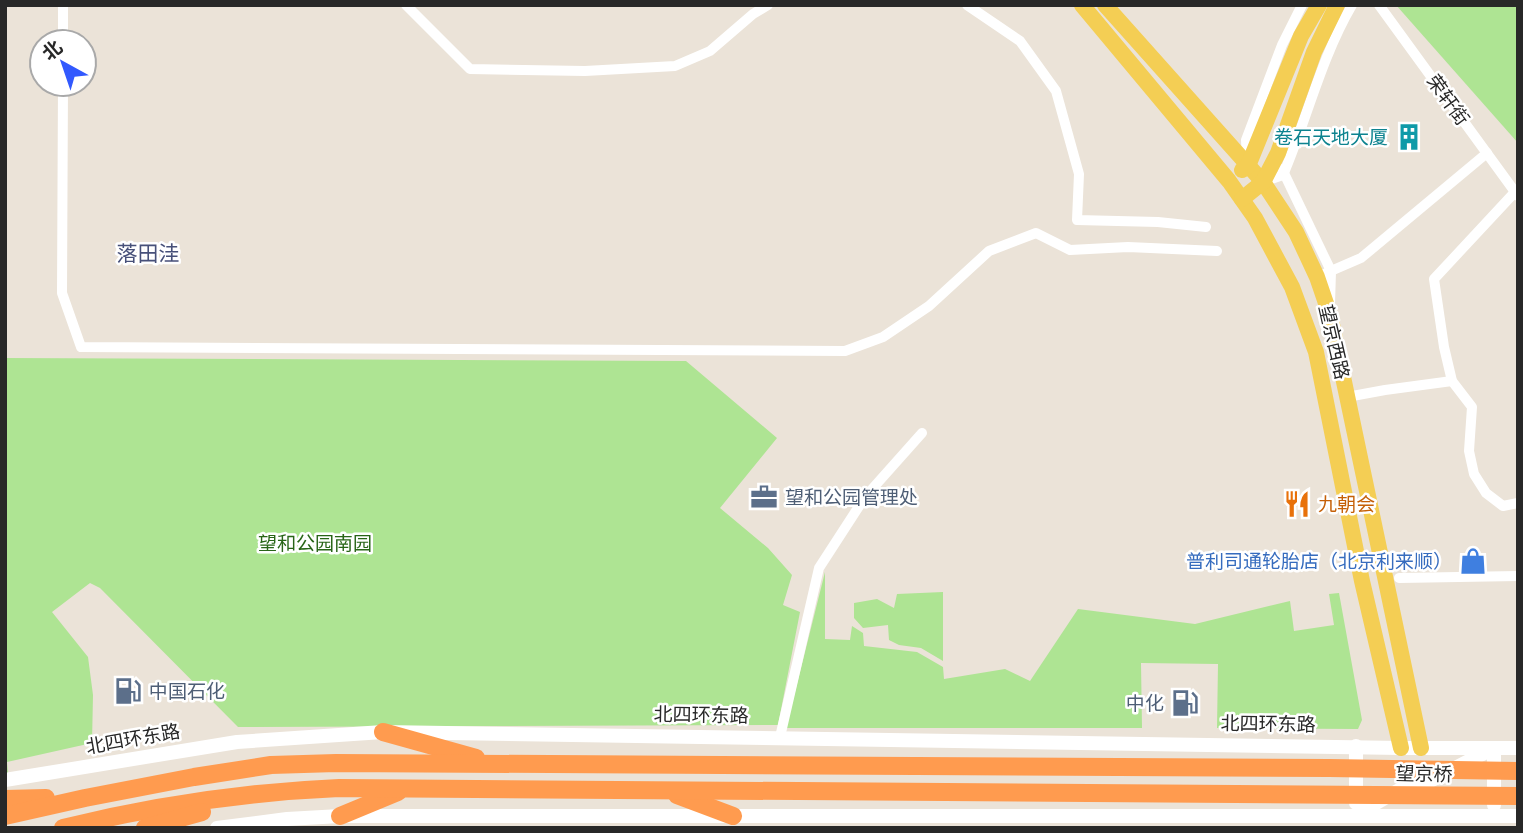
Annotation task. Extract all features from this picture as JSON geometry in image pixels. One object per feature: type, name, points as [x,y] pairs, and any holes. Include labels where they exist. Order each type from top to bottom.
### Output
[{"type":"highway","points":[[383,732],[499,764]]},
{"type":"highway","points":[[5,816],[85,797],[271,765],[499,764]]},
{"type":"highway","name":"望京桥","points":[[499,764],[1518,771]]},
{"type":"highway","points":[[340,816],[406,789]]},
{"type":"highway","points":[[63,828],[186,804],[274,791],[406,789],[664,790],[739,822]]},
{"type":"highway","name":"望京桥","points":[[664,790],[1518,796]]},
{"type":"highway","points":[[145,828],[274,791]]},
{"type":"highway","points":[[5,799],[85,797]]},
{"type":"main road","name":"望京西路","points":[[1082,5],[1229,181],[1275,253],[1292,287],[1316,352],[1365,594],[1401,748]]},
{"type":"main road","name":"望京西路","points":[[1105,5],[1263,182],[1324,274],[1330,315],[1421,748]]},
{"type":"main road","points":[[1229,181],[1248,166],[1301,36],[1319,5]]},
{"type":"main road","points":[[1242,199],[1263,182],[1278,153],[1314,52],[1337,5]]},
{"type":"street","points":[[63,5],[63,28]]},
{"type":"street","points":[[406,5],[470,69],[585,71],[675,66],[709,51],[753,14],[768,5]]},
{"type":"street","points":[[967,5],[1020,41],[1056,91],[1079,174],[1077,220],[1206,226]]},
{"type":"street","points":[[1248,166],[1246,140],[1282,45],[1302,5]]},
{"type":"street","points":[[1283,175],[1312,96],[1352,5]]},
{"type":"street","name":"荣轩街","points":[[1379,5],[1516,194]]},
{"type":"street","points":[[63,98],[62,293],[81,347],[845,351],[884,337],[929,306],[989,251],[1036,233],[1070,250],[1128,247],[1217,251]]},
{"type":"street","points":[[1278,153],[1283,175],[1324,274],[1361,258],[1487,153]]},
{"type":"street","points":[[1263,182],[1283,175]]},
{"type":"street","points":[[1516,194],[1434,279],[1452,381],[1472,407],[1469,451],[1474,474],[1486,493],[1503,506],[1518,503]]},
{"type":"street","points":[[1347,397],[1452,381]]},
{"type":"street","points":[[780,737],[819,568],[865,497],[922,433]]},
{"type":"street","points":[[1399,578],[1518,576]]},
{"type":"street","name":"北四环东路","points":[[5,780],[237,742],[383,732],[1421,748]]},
{"type":"street","points":[[1356,746],[1356,815]]},
{"type":"street","points":[[1401,748],[1413,782],[1412,821]]},
{"type":"street","points":[[1434,821],[1421,748],[1518,748]]},
{"type":"street","points":[[1356,815],[1413,782],[1428,782],[1494,748]]},
{"type":"street","points":[[1493,816],[1494,748]]},
{"type":"street","points":[[1428,782],[1450,822]]},
{"type":"street","points":[[218,828],[287,819],[340,816],[759,822],[772,816],[1356,815],[1450,822],[1493,816],[1518,816]]},
{"type":"green space","points":[[1396,5],[1518,5],[1518,143]]},
{"type":"green space","name":"望和公园南园","points":[[5,358],[686,361],[777,438],[720,508],[768,548],[792,575],[783,605],[800,612],[778,725],[238,727],[100,588],[90,583],[52,612],[88,657],[93,695],[92,743],[7,762],[8,773],[5,773]]},
{"type":"green space","points":[[825,572],[825,639],[850,640],[852,626],[863,633],[864,646],[917,652],[943,667],[944,679],[1005,669],[1030,681],[1078,609],[1195,624],[1290,601],[1294,631],[1334,625],[1329,594],[1339,593],[1362,720],[1358,729],[1217,728],[1218,664],[1141,663],[1142,728],[786,728]]},
{"type":"green space","points":[[943,592],[943,661],[921,648],[899,645],[889,640],[888,625],[863,628],[854,618],[854,603],[877,599],[894,608],[897,594]]},
{"type":"place","name":"卷石天地大厦","points":[[1409,137]]},
{"type":"place","name":"望和公园管理处","points":[[764,497]]},
{"type":"place","name":"九朝会","points":[[1297,504]]},
{"type":"place","name":"普利司通轮胎店（北京利来顺）","points":[[1473,561]]},
{"type":"place","name":"中国石化","points":[[128,691]]},
{"type":"place","name":"中化","points":[[1185,703]]},
{"type":"district","name":"落田洼","points":[[148,253]]}]
